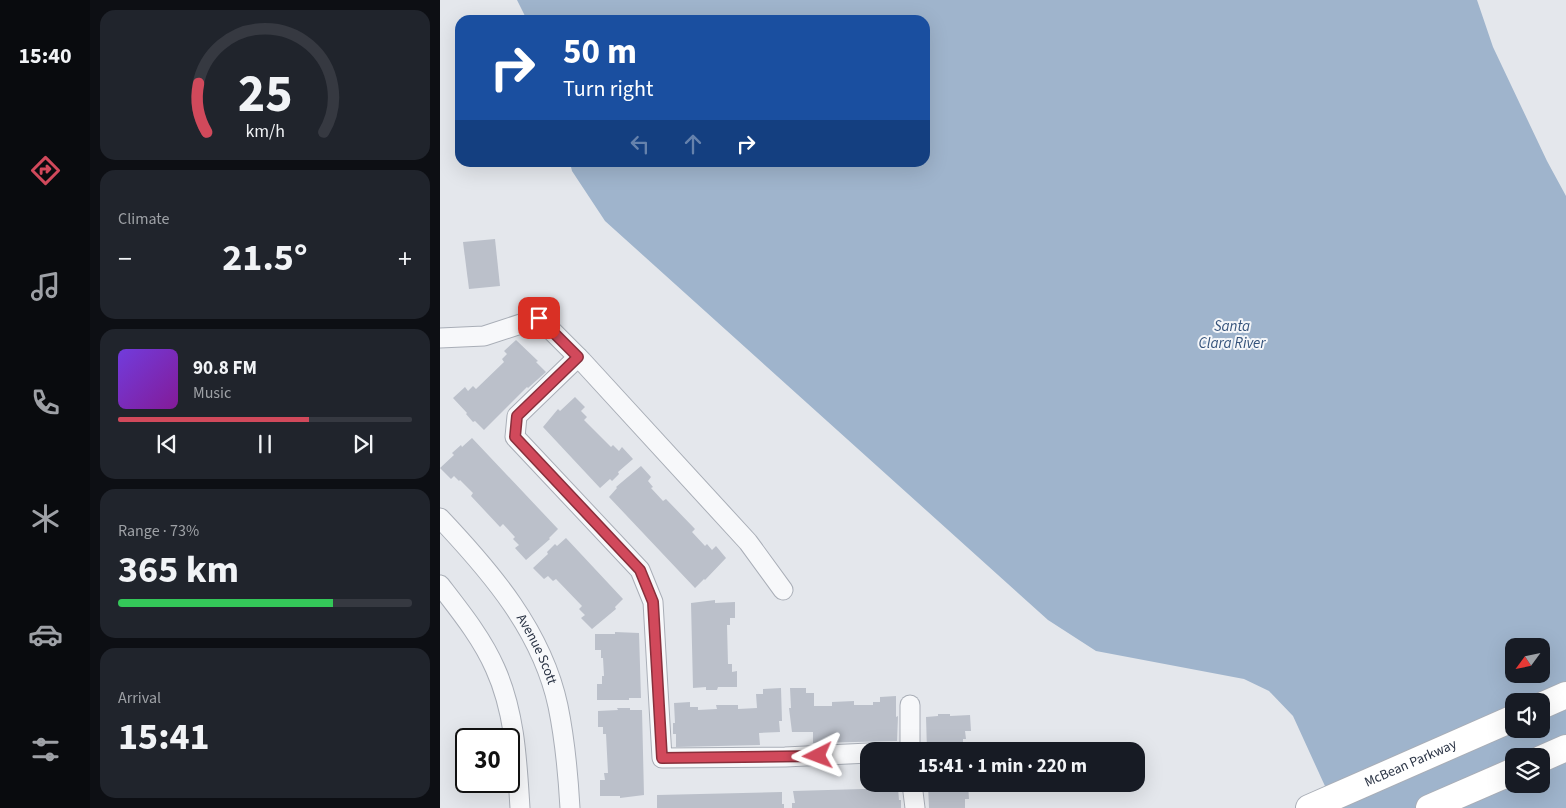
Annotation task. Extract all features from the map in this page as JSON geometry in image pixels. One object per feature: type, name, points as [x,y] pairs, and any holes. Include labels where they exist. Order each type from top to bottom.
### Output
[{"type":"main road","points":[[1550,702],[1566,695]]},
{"type":"main road","name":"McBean Parkway","points":[[1309,808],[1505,722]]},
{"type":"main road","points":[[1550,755],[1566,748]]},
{"type":"main road","points":[[1428,808],[1505,775]]},
{"type":"street","points":[[440,338],[484,336],[539,318],[578,357],[748,542],[784,590]]},
{"type":"street","points":[[578,357],[517,416],[515,437],[640,570],[653,602],[662,758],[784,757],[860,753]]},
{"type":"street","name":"Avenue Scott","points":[[440,518],[478,559],[508,597],[540,654],[558,704],[566,750],[570,808]]},
{"type":"street","points":[[440,585],[483,645],[496,669],[504,692],[515,744],[520,808]]},
{"type":"street","points":[[910,705],[910,742]]},
{"type":"street","points":[[913,792],[915,808]]},
{"type":"water","name":"Santa Clara River","points":[[517,0],[1477,0],[1493,47],[1547,161],[1566,196],[1566,808],[1335,808],[1293,716],[1269,691],[1244,679],[1096,651],[1048,620],[605,221],[571,167],[930,167],[930,15],[524,15]]},
{"type":"building","points":[[495,239],[500,286],[469,289],[463,242]]},
{"type":"building","points":[[516,340],[538,361],[536,362],[546,372],[527,387],[484,430],[475,421],[473,422],[453,398],[465,387],[468,391],[473,386],[476,389],[504,362],[502,359],[507,354],[504,351]]},
{"type":"building","points":[[575,397],[585,407],[581,411],[587,417],[584,420],[611,447],[613,445],[619,451],[622,447],[633,459],[618,472],[619,474],[612,481],[610,479],[600,488],[543,427],[558,409],[560,411]]},
{"type":"building","points":[[472,438],[558,529],[550,539],[526,560],[515,548],[519,545],[513,539],[515,537],[503,524],[500,527],[471,496],[473,493],[460,480],[454,476],[451,479],[440,468],[454,455],[452,453]]},
{"type":"building","points":[[641,466],[651,477],[648,481],[653,487],[651,488],[663,501],[666,499],[695,529],[692,532],[705,546],[707,544],[712,550],[716,546],[726,558],[695,588],[609,497],[616,487]]},
{"type":"building","points":[[566,538],[623,599],[615,607],[616,609],[592,629],[581,618],[585,615],[579,609],[582,606],[556,579],[553,581],[548,576],[544,579],[533,568],[548,554],[547,552],[555,544],[557,546]]},
{"type":"building","points":[[715,600],[715,603],[735,602],[735,618],[730,618],[730,625],[727,625],[728,664],[732,664],[732,672],[737,671],[737,687],[718,687],[717,690],[706,690],[706,687],[693,688],[691,603]]},
{"type":"building","points":[[615,632],[639,633],[641,698],[597,700],[597,684],[602,684],[602,676],[604,676],[601,650],[595,650],[595,634],[615,634]]},
{"type":"building","points":[[781,688],[782,721],[779,721],[780,732],[759,733],[760,745],[676,747],[676,734],[673,734],[673,723],[675,723],[674,703],[690,702],[690,707],[698,707],[698,710],[717,709],[716,705],[738,705],[738,709],[757,708],[756,694],[763,694],[763,689]]},
{"type":"building","points":[[790,688],[806,688],[806,693],[814,693],[814,706],[832,706],[832,702],[854,701],[854,705],[873,705],[873,702],[880,702],[880,697],[896,696],[896,717],[898,716],[897,741],[813,743],[813,732],[792,732],[789,708],[791,708]]},
{"type":"building","points":[[617,708],[642,710],[644,795],[620,798],[620,796],[600,796],[600,780],[605,780],[604,773],[608,773],[606,734],[603,734],[603,727],[598,727],[598,711],[618,710]]},
{"type":"building","points":[[938,714],[950,714],[950,716],[970,715],[971,731],[965,731],[966,739],[963,739],[963,742],[927,742],[926,717],[938,716]]},
{"type":"building","points":[[860,789],[860,792],[898,792],[901,808],[792,808],[792,803],[795,803],[793,791]]},
{"type":"building","points":[[782,792],[784,808],[657,808],[657,795]]},
{"type":"building","points":[[928,792],[969,792],[969,799],[965,799],[965,808],[929,808]]},
{"type":"route","points":[[539,318],[578,357],[517,416],[515,437],[640,570],[653,602],[662,758],[818,756]]}]
